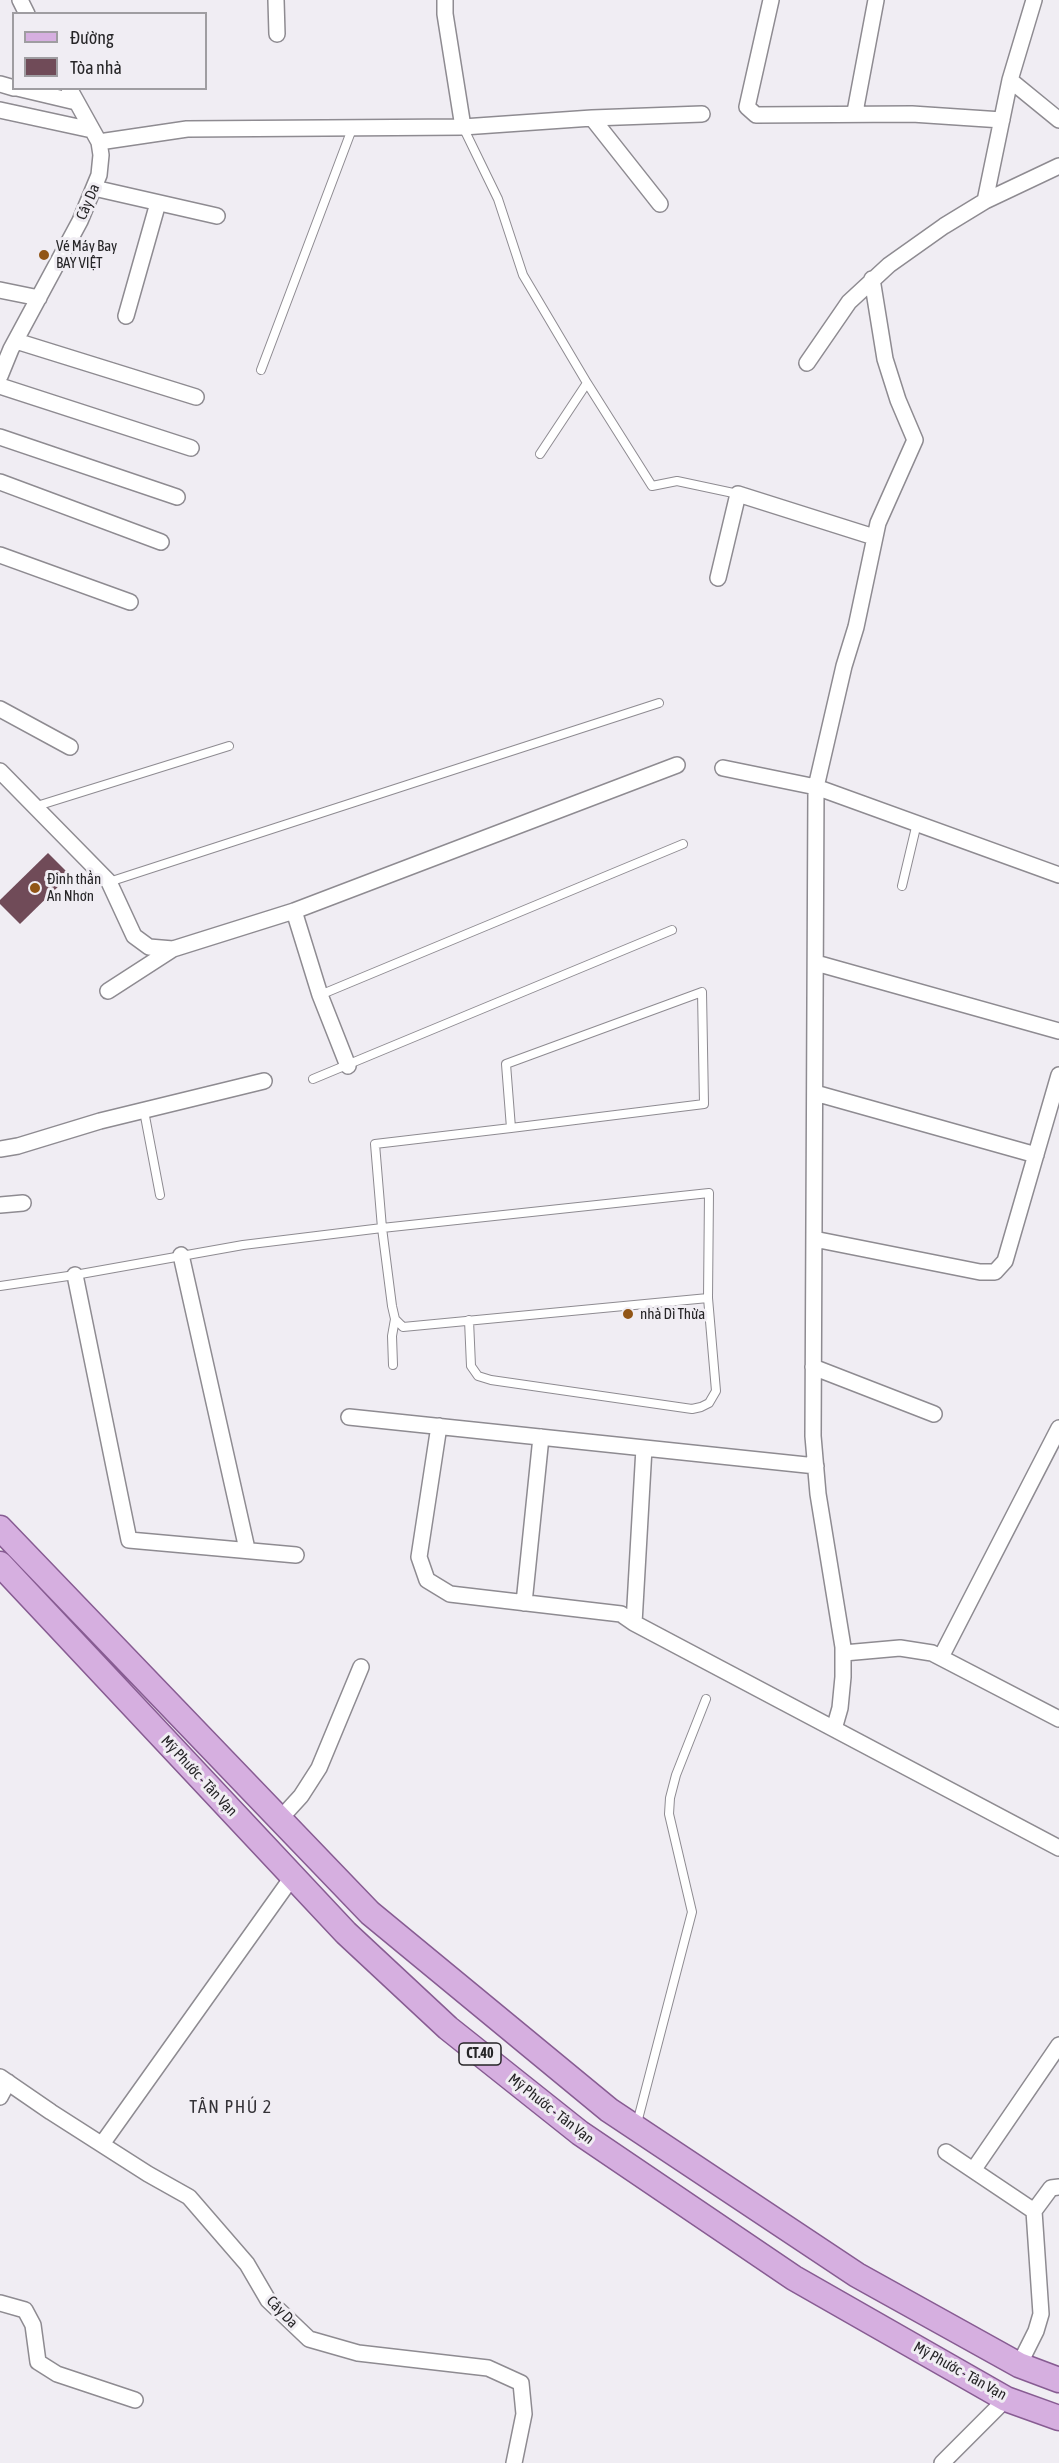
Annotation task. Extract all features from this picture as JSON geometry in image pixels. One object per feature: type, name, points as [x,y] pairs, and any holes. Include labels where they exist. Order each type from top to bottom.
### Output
[{"type":"main road","name":"Mỹ Phước - Tân Vạn","points":[[0,1528],[370,1913],[609,2110],[857,2275],[1019,2365],[1059,2380]]},
{"type":"main road","name":"Mỹ Phước - Tân Vạn","points":[[0,1564],[346,1933],[448,2028],[580,2133],[794,2278],[1006,2399],[1059,2418]]},
{"type":"street","points":[[276,0],[278,34]]},
{"type":"street","points":[[445,0],[445,14],[463,127]]},
{"type":"street","points":[[771,0],[747,107],[749,111],[759,115],[855,112],[1002,120]]},
{"type":"street","points":[[855,112],[876,0]]},
{"type":"street","points":[[985,201],[1010,80],[1034,0]]},
{"type":"street","points":[[1010,80],[1059,120]]},
{"type":"street","points":[[32,90],[73,95]]},
{"type":"street","name":"Cây Da","points":[[0,377],[16,341],[80,221],[101,166],[95,136],[73,95]]},
{"type":"street","points":[[0,110],[95,136],[187,129],[463,127],[592,118],[702,114]]},
{"type":"street","points":[[592,118],[660,204]]},
{"type":"street","points":[[807,363],[849,302],[872,279],[921,241],[985,201],[1059,166]]},
{"type":"street","points":[[94,188],[217,216]]},
{"type":"street","points":[[126,316],[159,203]]},
{"type":"street","points":[[834,1729],[840,1708],[844,1653],[818,1494],[813,1436],[816,787],[844,666],[856,627],[874,537],[887,498],[915,440],[898,400],[885,359],[872,279]]},
{"type":"street","points":[[0,290],[39,298]]},
{"type":"street","points":[[16,341],[196,397]]},
{"type":"street","points":[[0,377],[191,448]]},
{"type":"street","points":[[0,437],[177,497]]},
{"type":"street","points":[[0,482],[161,542]]},
{"type":"street","points":[[718,578],[738,494],[874,537]]},
{"type":"street","points":[[0,555],[130,602]]},
{"type":"street","points":[[0,709],[70,747]]},
{"type":"street","points":[[108,991],[173,949],[294,910],[677,765]]},
{"type":"street","points":[[723,768],[816,787],[1059,875]]},
{"type":"street","points":[[0,771],[37,806],[109,882],[134,936],[149,947],[173,949]]},
{"type":"street","points":[[294,910],[320,995],[348,1066]]},
{"type":"street","points":[[816,963],[1059,1031]]},
{"type":"street","points":[[814,1239],[980,1272],[995,1272],[1005,1261],[1059,1075]]},
{"type":"street","points":[[0,1149],[264,1081]]},
{"type":"street","points":[[815,1093],[1036,1155]]},
{"type":"street","points":[[0,1205],[23,1203]]},
{"type":"street","points":[[181,1255],[247,1549]]},
{"type":"street","points":[[75,1275],[129,1540],[247,1549],[296,1556]]},
{"type":"street","points":[[813,1367],[934,1413]]},
{"type":"street","points":[[349,1417],[816,1466]]},
{"type":"street","points":[[439,1426],[419,1557],[427,1580],[450,1594],[621,1614],[634,1623],[1059,1848]]},
{"type":"street","points":[[941,1657],[1059,1428]]},
{"type":"street","points":[[524,1603],[540,1437]]},
{"type":"street","points":[[634,1623],[644,1448]]},
{"type":"street","points":[[844,1653],[912,1648],[941,1657],[1059,1719]]},
{"type":"street","points":[[280,1819],[301,1796],[319,1767],[361,1667]]},
{"type":"street","points":[[102,2145],[293,1876]]},
{"type":"street","points":[[974,2169],[1059,2045]]},
{"type":"street","points":[[0,2097],[4,2080]]},
{"type":"street","name":"Cây Da","points":[[4,2080],[102,2145],[189,2197],[247,2264],[268,2300],[309,2339],[358,2353],[488,2368],[521,2383],[524,2414],[514,2463]]},
{"type":"street","points":[[946,2152],[1034,2211]]},
{"type":"street","points":[[1019,2365],[1036,2331],[1041,2314],[1034,2211],[1051,2188],[1059,2187]]},
{"type":"street","points":[[0,2302],[25,2310],[33,2325],[38,2362],[57,2374],[135,2400]]},
{"type":"street","points":[[942,2463],[1006,2399]]},
{"type":"lane","points":[[463,127],[498,199],[523,275],[652,486],[677,481],[738,494]]},
{"type":"lane","points":[[261,370],[352,129]]},
{"type":"lane","points":[[540,454],[587,383]]},
{"type":"lane","points":[[109,882],[658,703]]},
{"type":"lane","points":[[37,806],[229,746]]},
{"type":"lane","points":[[902,886],[916,823]]},
{"type":"lane","points":[[320,995],[683,844]]},
{"type":"lane","points":[[313,1079],[672,930]]},
{"type":"lane","points":[[393,1365],[392,1336],[395,1319],[381,1228],[375,1144],[512,1128],[705,1104],[702,992],[506,1064],[512,1128]]},
{"type":"lane","points":[[144,1111],[160,1195]]},
{"type":"lane","points":[[0,1286],[75,1275],[181,1255],[381,1228],[709,1193],[708,1298],[716,1391],[709,1403],[692,1409],[491,1380],[478,1376],[471,1366],[469,1320]]},
{"type":"lane","points":[[395,1319],[403,1327],[708,1298]]},
{"type":"lane","points":[[636,2128],[692,1912],[669,1814],[669,1798],[706,1699]]},
{"type":"building","name":"Đình thần An Nhơn","points":[[48,853],[70,875],[20,924],[0,904],[0,900]]},
{"type":"place","name":"Vé Máy Bay BAY VIỆT","points":[[44,255]]},
{"type":"place","name":"Đình thần An Nhơn","points":[[35,888]]},
{"type":"place","name":"nhà Dì Thừa","points":[[628,1314]]},
{"type":"district","name":"TÂN PHÚ 2","points":[[231,2107]]}]
